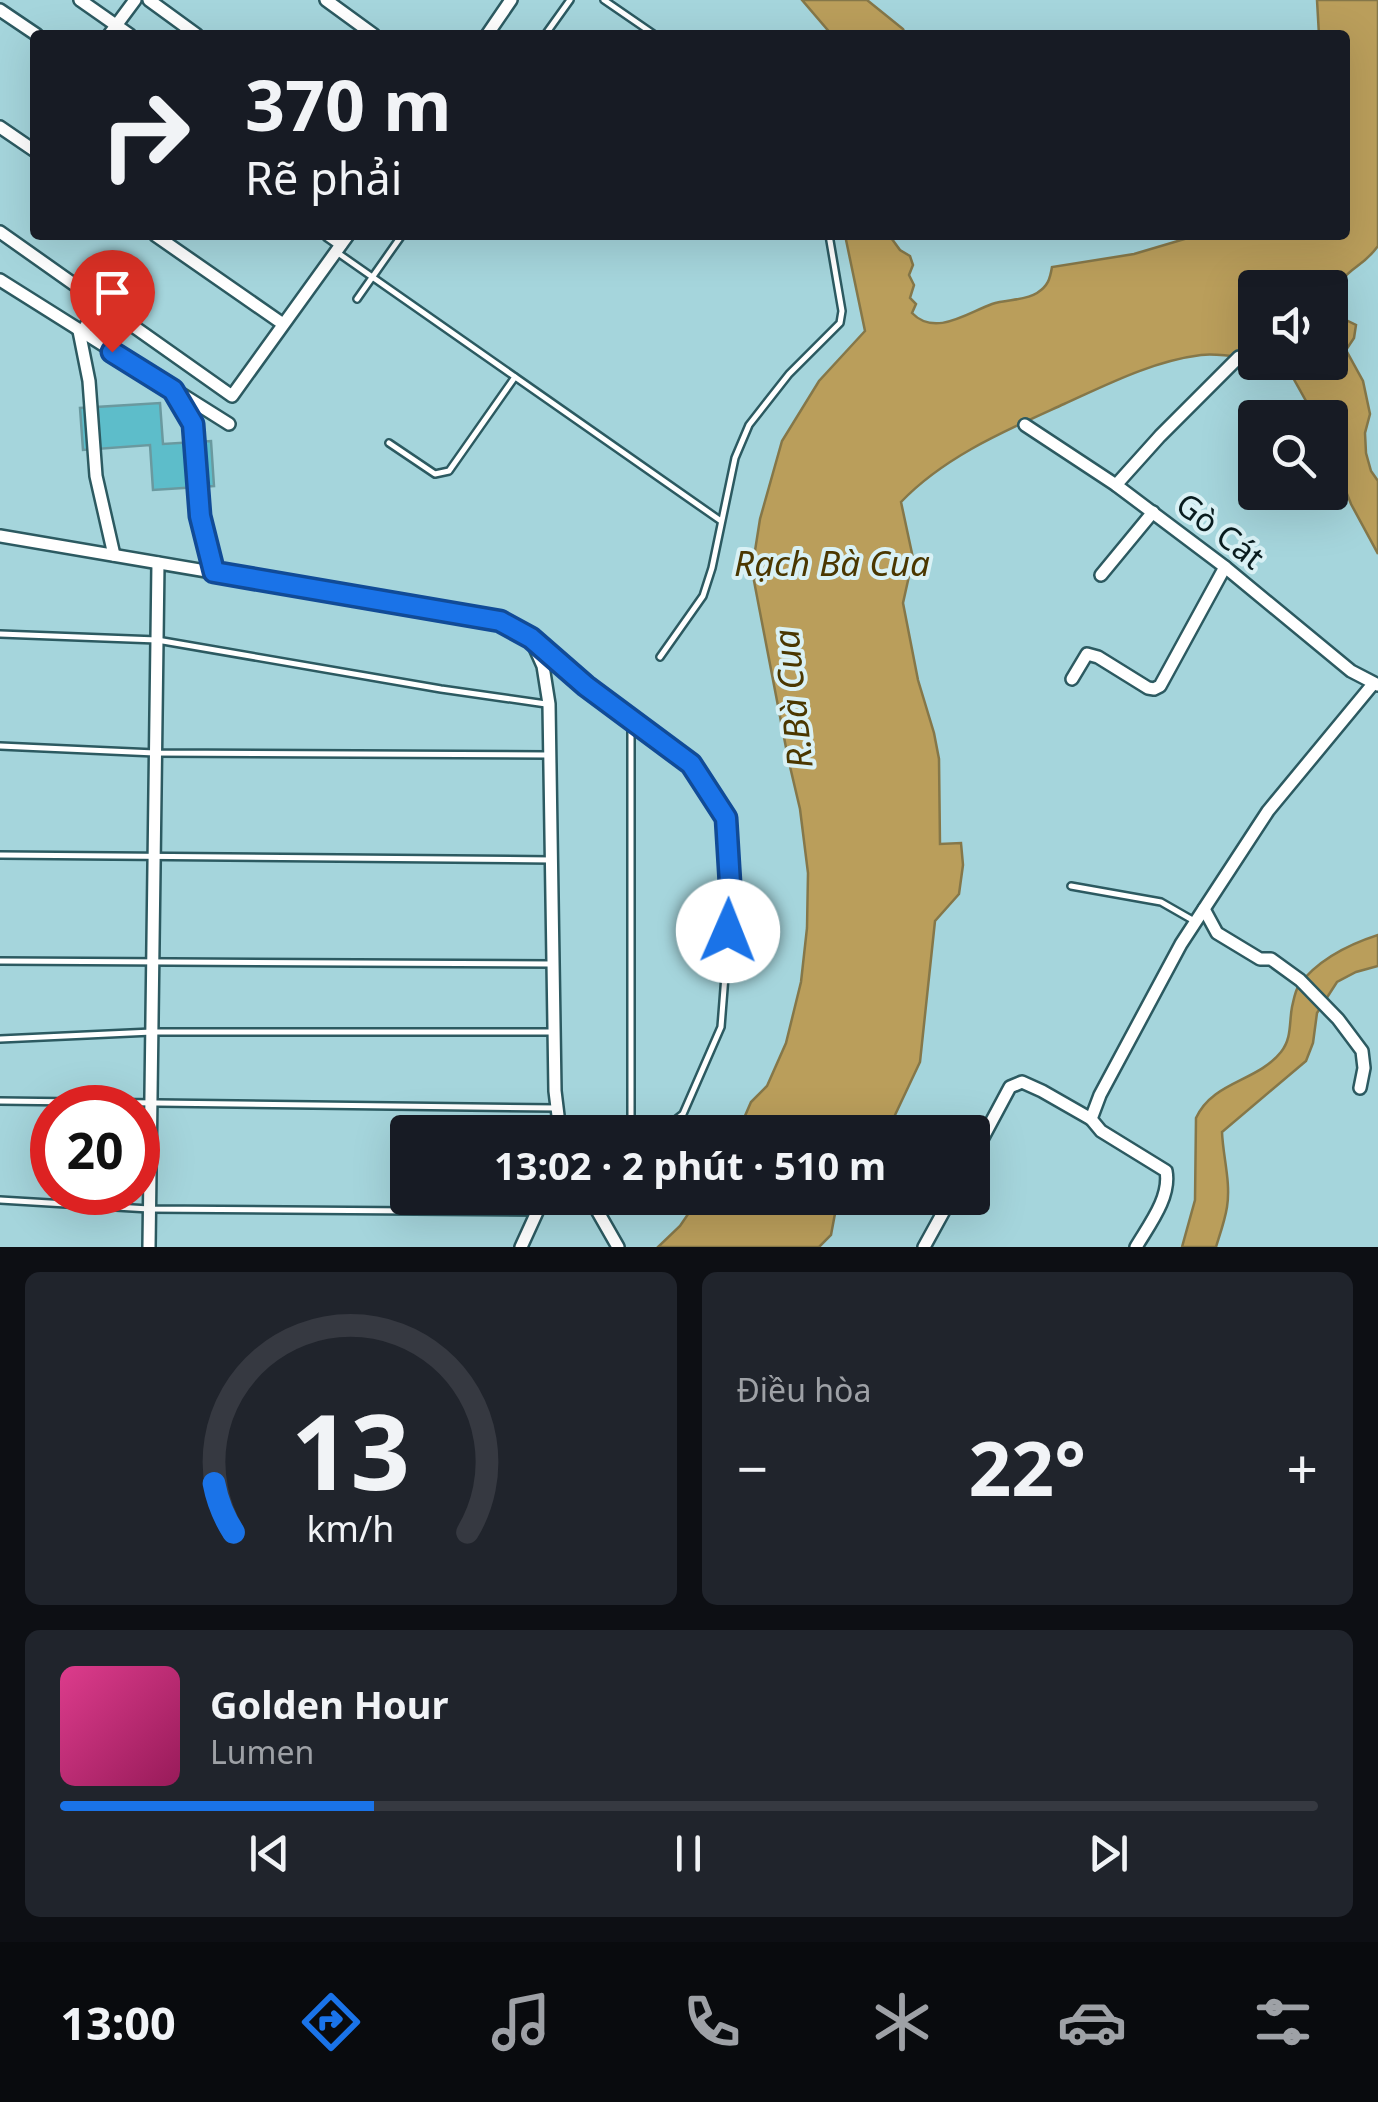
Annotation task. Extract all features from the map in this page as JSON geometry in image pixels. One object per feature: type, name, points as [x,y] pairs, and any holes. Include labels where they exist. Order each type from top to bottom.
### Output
[{"type":"street","points":[[80,0],[113,30],[135,0]]},
{"type":"street","points":[[149,0],[191,30]]},
{"type":"street","points":[[326,0],[367,30]]},
{"type":"street","points":[[490,30],[504,3]]},
{"type":"street","points":[[0,10],[30,30]]},
{"type":"street","points":[[0,127],[30,143]]},
{"type":"street","points":[[0,232],[232,396],[342,244]]},
{"type":"street","points":[[162,240],[283,324]]},
{"type":"street","points":[[0,280],[228,424]]},
{"type":"street","points":[[100,303],[80,332],[89,382],[96,476],[114,556]]},
{"type":"street","points":[[1116,484],[1238,359]]},
{"type":"street","points":[[173,390],[193,424],[200,516],[214,572]]},
{"type":"street","name":"Gò Cát","points":[[1025,425],[1116,484],[1341,663],[1376,684]]},
{"type":"street","points":[[1101,576],[1153,512]]},
{"type":"street","points":[[0,536],[500,621],[531,638],[544,666],[549,704],[556,1115]]},
{"type":"street","points":[[151,1085],[158,563]]},
{"type":"street","points":[[1072,679],[1087,654],[1148,688],[1160,686],[1225,567]]},
{"type":"street","points":[[1091,1120],[1109,1078],[1181,944],[1268,811],[1376,684]]},
{"type":"street","points":[[1204,909],[1217,933],[1260,959],[1271,959],[1300,980],[1338,1019],[1362,1050],[1360,1088]]},
{"type":"street","points":[[990,1124],[1010,1087],[1022,1082],[1091,1120],[1166,1171],[1168,1182],[1160,1206],[1136,1247]]},
{"type":"street","points":[[149,1215],[149,1247]]},
{"type":"street","points":[[522,1247],[537,1215]]},
{"type":"street","points":[[600,1215],[618,1247]]},
{"type":"street","points":[[924,1247],[942,1215]]},
{"type":"lane","points":[[549,30],[570,0]]},
{"type":"lane","points":[[604,0],[648,30]]},
{"type":"lane","points":[[357,299],[398,240]]},
{"type":"lane","points":[[660,657],[703,596],[735,458],[749,424],[789,374],[840,323],[842,311],[831,240]]},
{"type":"lane","points":[[342,244],[372,277],[721,521]]},
{"type":"lane","points":[[389,443],[435,474],[449,471],[516,378]]},
{"type":"lane","points":[[0,634],[157,640],[549,704]]},
{"type":"lane","points":[[531,638],[586,686],[691,764],[726,818],[731,900],[721,1027],[682,1115]]},
{"type":"lane","points":[[631,720],[631,1115]]},
{"type":"lane","points":[[0,746],[155,752],[551,755]]},
{"type":"lane","points":[[0,855],[553,860]]},
{"type":"lane","points":[[1070,886],[1162,902],[1196,922]]},
{"type":"lane","points":[[0,961],[553,964]]},
{"type":"lane","points":[[0,1039],[152,1032],[554,1032]]},
{"type":"lane","points":[[0,1100],[30,1100]]},
{"type":"lane","points":[[160,1102],[556,1108]]},
{"type":"lane","points":[[0,1200],[30,1202]]},
{"type":"lane","points":[[160,1209],[390,1211]]},
{"type":"water","points":[[802,0],[867,0],[904,30],[828,30]]},
{"type":"water","name":"Rạch Bà Cua","points":[[1317,0],[1378,0],[1378,246],[1371,255],[1348,274],[1348,270],[1238,270],[1238,357],[1201,355],[1131,374],[999,434],[937,471],[901,502],[913,558],[903,603],[939,759],[940,844],[961,843],[963,865],[959,894],[935,921],[920,1062],[895,1115],[745,1115],[751,1102],[767,1086],[786,1043],[801,982],[808,873],[800,809],[754,581],[754,557],[760,519],[782,441],[819,381],[865,331],[846,240],[893,240],[910,256],[913,265],[909,275],[914,285],[910,298],[916,304],[912,313],[921,320],[941,323],[992,304],[1032,296],[1046,285],[1052,267],[1134,254],[1181,240],[1350,240],[1350,30],[1319,30]]},
{"type":"water","name":"Rạch Bà Cua","points":[[1348,321],[1356,325],[1348,347]]},
{"type":"water","name":"Rạch Bà Cua","points":[[1348,354],[1363,381],[1370,414],[1365,433],[1366,453],[1378,481],[1378,554],[1348,496],[1348,400],[1305,400],[1294,380],[1348,380]]},
{"type":"water","points":[[1378,935],[1378,966],[1337,982],[1317,1013],[1306,1061],[1222,1132],[1228,1198],[1216,1247],[1182,1247],[1195,1200],[1196,1118],[1213,1096],[1260,1070],[1285,1047],[1296,992],[1307,976],[1335,954]]},
{"type":"water","points":[[687,1215],[835,1215],[831,1235],[819,1247],[658,1247]]},
{"type":"building","points":[[160,403],[163,444],[211,441],[214,486],[153,490],[150,445],[83,450],[80,408]]},
{"type":"route","points":[[112,352],[173,390],[193,424],[200,516],[214,572],[500,621],[531,638],[586,686],[691,764],[726,818],[731,900],[728,931]]},
{"type":"water label","name":"R.Bà Cua","points":[[792,699]]}]
